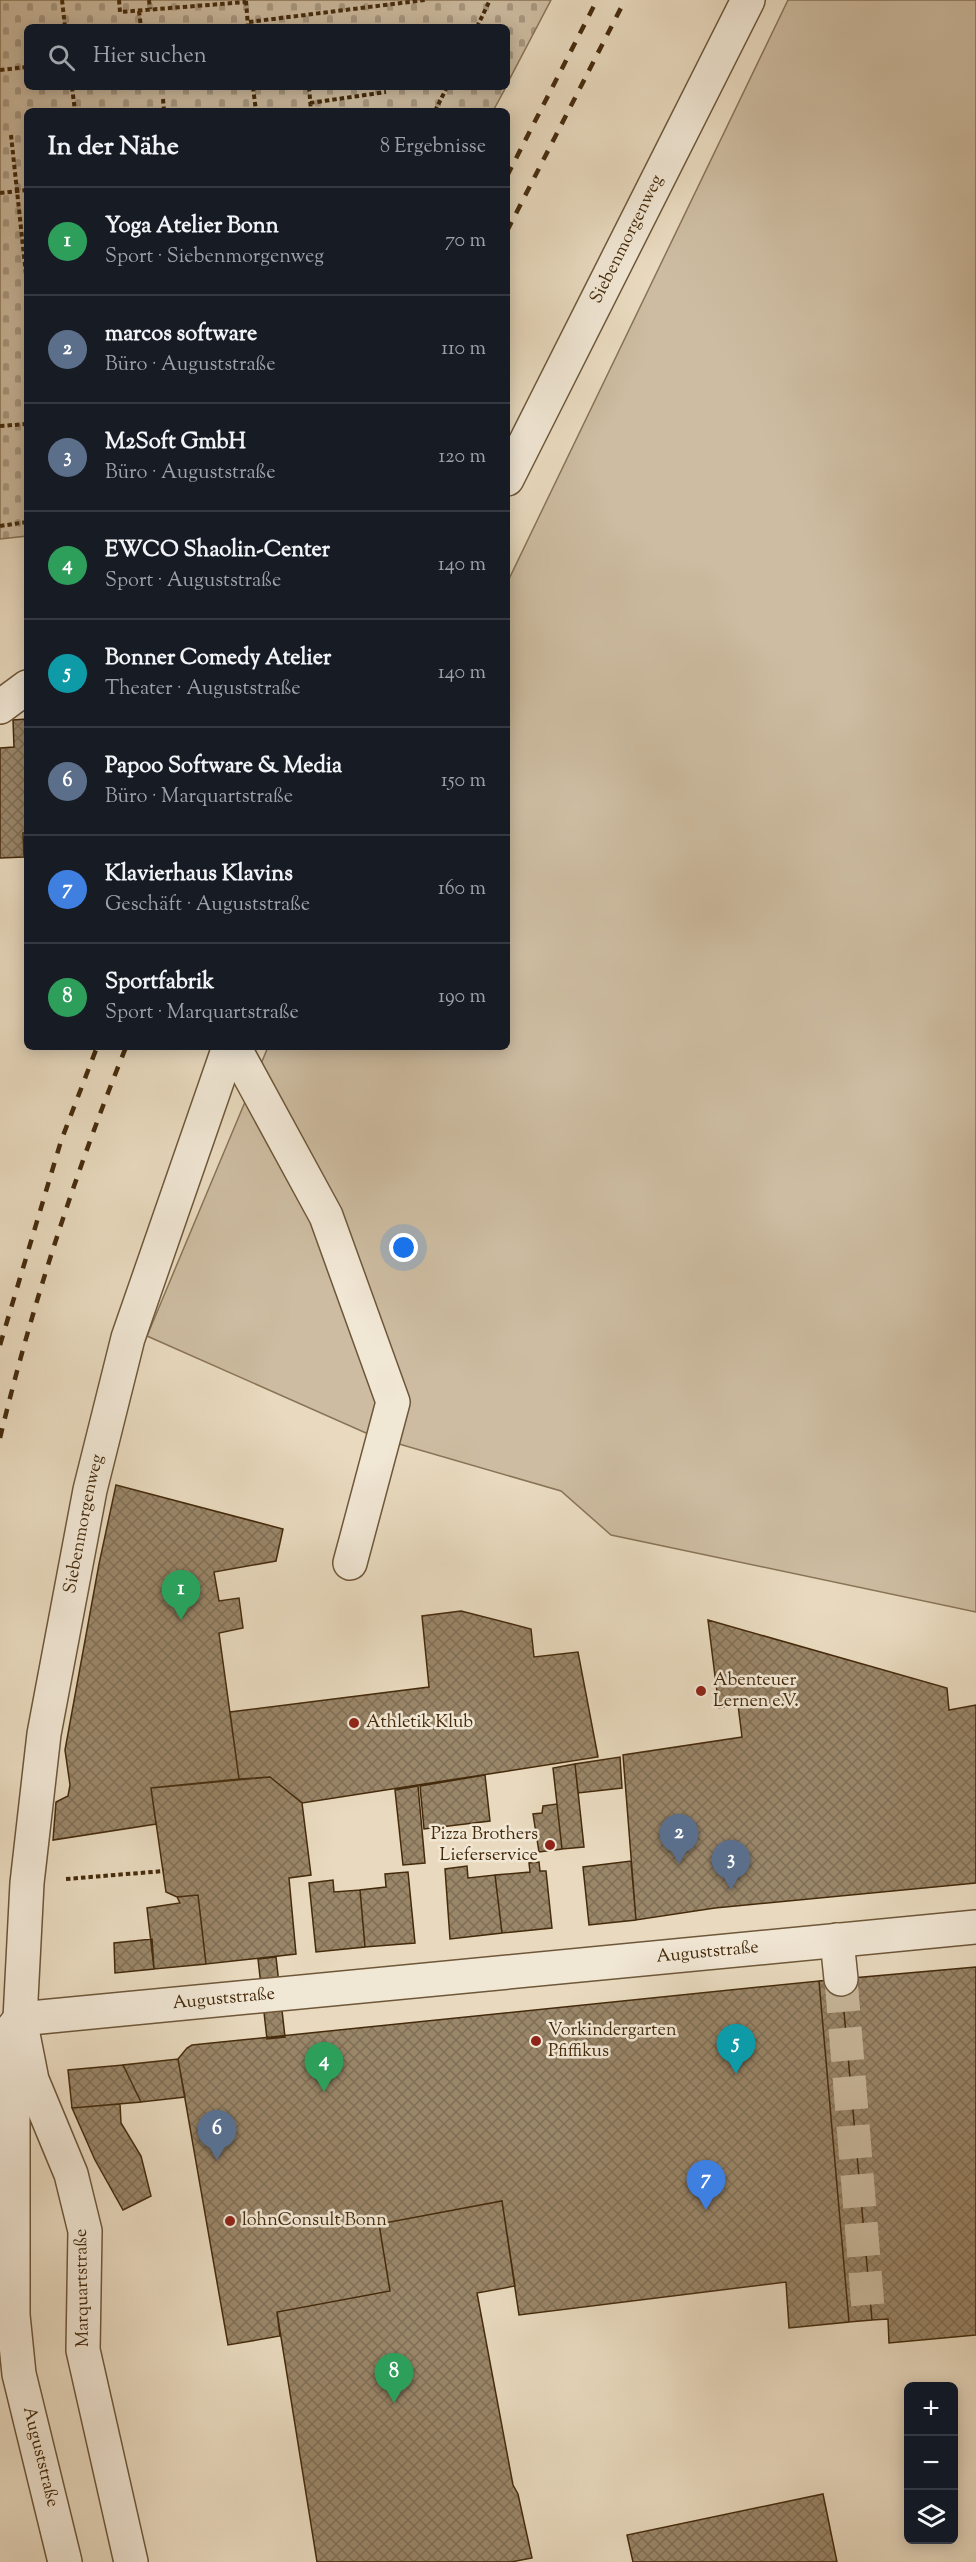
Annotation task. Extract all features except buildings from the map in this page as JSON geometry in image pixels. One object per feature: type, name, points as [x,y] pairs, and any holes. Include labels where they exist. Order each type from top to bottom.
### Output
[{"type":"street","name":"Siebenmorgenweg","points":[[510,473],[747,0]]},
{"type":"street","points":[[0,706],[24,689]]},
{"type":"street","name":"Siebenmorgenweg","points":[[20,2019],[27,1883],[44,1734],[90,1490],[128,1338],[228,1050]]},
{"type":"street","points":[[236,1050],[326,1216],[393,1402],[350,1563]]},
{"type":"street","name":"Auguststraße","points":[[65,2562],[19,2374],[13,2315],[13,2028],[20,2019],[976,1927]]},
{"type":"street","points":[[837,1940],[841,1979]]},
{"type":"street","name":"Marquartstraße","points":[[20,2019],[32,2080],[71,2174],[85,2231],[83,2350],[131,2562]]},
{"type":"path","points":[[62,0],[65,24]]},
{"type":"path","points":[[119,0],[120,12],[246,1],[248,24]]},
{"type":"path","points":[[149,0],[150,9]]},
{"type":"path","points":[[195,0],[196,6]]},
{"type":"path","points":[[255,24],[426,0]]},
{"type":"path","points":[[478,24],[490,0]]},
{"type":"path","points":[[139,11],[141,24]]},
{"type":"path","points":[[0,70],[24,67]]},
{"type":"path","points":[[72,90],[75,108]]},
{"type":"path","points":[[253,90],[256,108]]},
{"type":"path","points":[[309,90],[311,108]]},
{"type":"path","points":[[436,108],[446,90]]},
{"type":"path","points":[[310,104],[387,92]]},
{"type":"path","points":[[163,99],[164,108]]},
{"type":"path","points":[[11,135],[24,256]]},
{"type":"path","points":[[0,193],[24,190]]},
{"type":"path","points":[[0,426],[24,424]]},
{"type":"path","points":[[0,526],[24,522]]},
{"type":"path","points":[[27,1883],[164,1871]]},
{"type":"green space","points":[[0,0],[551,0],[510,78],[510,24],[24,24],[24,90],[504,90],[495,108],[24,108],[24,536],[0,539]]},
{"type":"green space","points":[[788,0],[976,0],[976,1612],[611,1535],[561,1491],[375,1437],[147,1336],[267,1050],[510,1050],[510,577]]},
{"type":"tunnel","points":[[841,1979],[869,2320]]},
{"type":"railway","points":[[510,170],[597,0]]},
{"type":"railway","points":[[510,225],[625,0]]},
{"type":"railway","points":[[0,1345],[61,1141],[96,1050]]},
{"type":"railway","points":[[0,1438],[40,1289],[89,1143],[125,1050]]},
{"type":"place","name":"Yoga Atelier Bonn","points":[[181,1620]]},
{"type":"place","name":"Abenteuer Lernen e.V.","points":[[701,1691]]},
{"type":"place","name":"Athletik Klub","points":[[354,1723]]},
{"type":"place","name":"Pizza Brothers Lieferservice","points":[[550,1845]]},
{"type":"place","name":"marcos software","points":[[679,1864]]},
{"type":"place","name":"M2Soft GmbH","points":[[731,1890]]},
{"type":"place","name":"Vorkindergarten Pfiffikus","points":[[536,2041]]},
{"type":"place","name":"Bonner Comedy Atelier","points":[[736,2074]]},
{"type":"place","name":"EWCO Shaolin-Center","points":[[324,2092]]},
{"type":"place","name":"Papoo Software & Media","points":[[217,2160]]},
{"type":"place","name":"Klavierhaus Klavins","points":[[706,2210]]},
{"type":"place","name":"lohnConsult Bonn","points":[[230,2221]]},
{"type":"place","name":"Sportfabrik","points":[[394,2403]]}]
